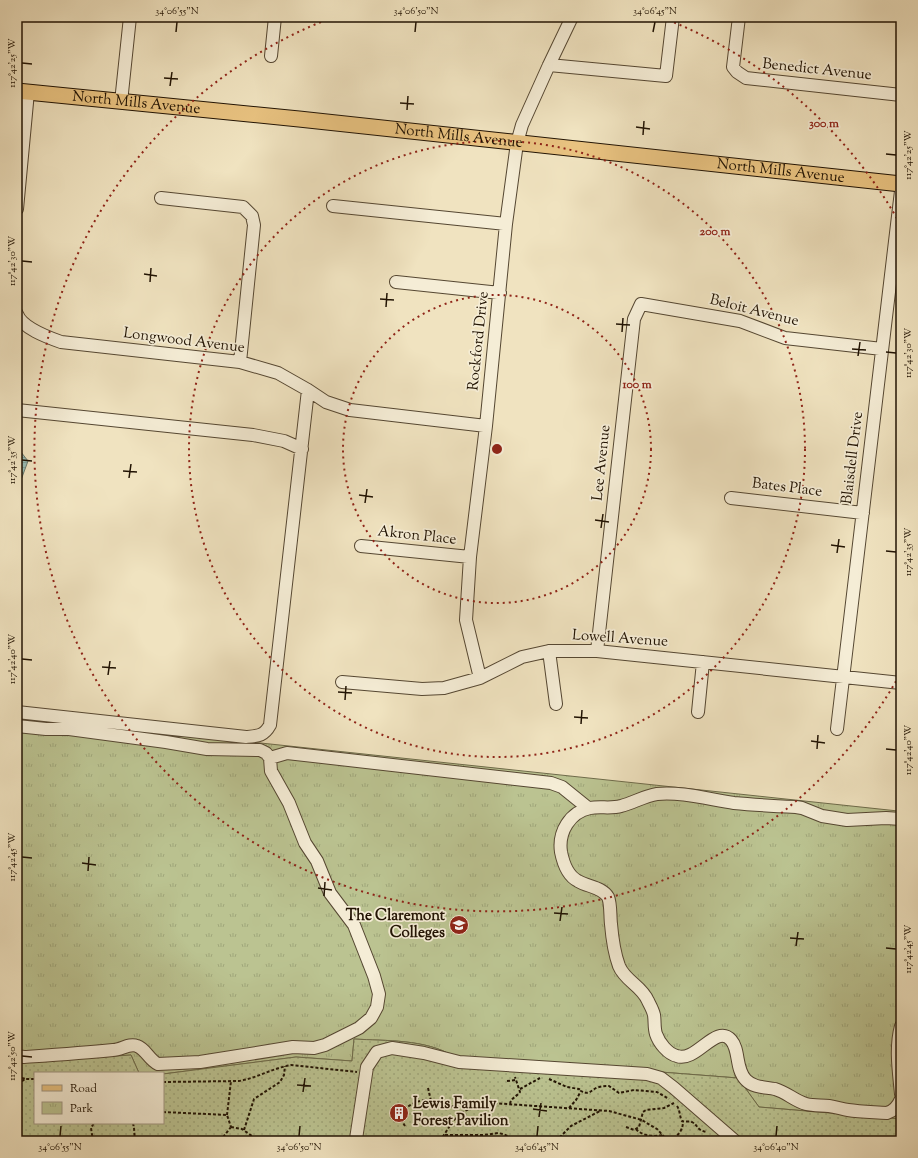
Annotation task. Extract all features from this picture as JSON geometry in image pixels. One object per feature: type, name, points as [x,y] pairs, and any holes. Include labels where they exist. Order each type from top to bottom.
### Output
[{"type":"main road","name":"North Mills Avenue","points":[[23,91],[299,119],[901,184]]},
{"type":"street","points":[[120,102],[130,17]]},
{"type":"street","points":[[271,56],[275,17]]},
{"type":"street","name":"Rockford Drive","points":[[480,678],[466,620],[470,557],[486,426],[506,224],[517,143],[522,124],[572,17]]},
{"type":"street","points":[[549,65],[666,76],[673,17]]},
{"type":"street","name":"Benedict Avenue","points":[[739,17],[733,67],[737,72],[746,78],[901,95]]},
{"type":"street","points":[[17,209],[23,91]]},
{"type":"street","name":"Blaisdell Drive","points":[[837,729],[901,191]]},
{"type":"street","points":[[161,198],[243,207],[252,216],[254,225],[240,362]]},
{"type":"street","points":[[333,206],[506,224]]},
{"type":"street","points":[[396,282],[500,293]]},
{"type":"street","name":"Beloit Avenue","points":[[641,304],[740,322],[785,338],[882,349]]},
{"type":"street","name":"Lee Avenue","points":[[597,651],[634,319],[641,304]]},
{"type":"street","name":"Longwood Avenue","points":[[18,316],[37,333],[60,342],[240,362],[278,373],[326,402],[350,410],[486,426]]},
{"type":"street","points":[[17,702],[21,713],[246,738],[258,736],[266,732],[270,725],[308,390]]},
{"type":"street","points":[[17,410],[253,434],[284,442],[302,449]]},
{"type":"street","name":"Bates Place","points":[[731,498],[863,514]]},
{"type":"street","name":"Akron Place","points":[[361,546],[470,557]]},
{"type":"street","points":[[549,651],[556,704]]},
{"type":"street","name":"Lowell Avenue","points":[[342,682],[422,689],[444,688],[480,678],[522,657],[549,651],[597,651],[901,683]]},
{"type":"street","points":[[698,712],[703,662]]},
{"type":"street","points":[[17,726],[77,730],[207,749],[260,750],[266,753],[270,758],[271,771],[289,802],[305,843],[317,860],[330,893],[354,925],[371,968],[379,994],[377,1007],[371,1018],[359,1028],[325,1045],[314,1048],[292,1047],[200,1062],[158,1064],[153,1061],[142,1049],[136,1046],[114,1050],[24,1057],[17,1056]]},
{"type":"street","points":[[270,758],[287,753],[551,783],[562,787],[588,808]]},
{"type":"street","points":[[901,819],[886,818],[847,820],[822,816],[802,808],[737,803],[670,794],[659,794],[648,796],[620,807],[588,808],[572,817],[567,823],[562,836],[561,851],[570,874],[578,881],[603,891],[609,899],[611,928],[618,965],[630,982],[642,990],[647,998],[654,1014],[656,1035],[668,1051],[676,1056],[684,1058],[699,1050],[712,1039],[719,1036],[731,1040],[740,1069],[746,1079],[756,1086],[777,1089],[797,1101],[808,1104],[832,1106],[846,1110],[887,1113],[892,1111],[901,1099]]},
{"type":"street","points":[[901,1026],[899,1034],[898,1057],[901,1094]]},
{"type":"street","points":[[360,1141],[356,1139],[367,1067],[377,1052],[392,1048],[424,1053],[459,1062],[647,1074],[661,1078],[665,1081],[735,1141]]},
{"type":"path","points":[[164,1082],[231,1081],[250,1079],[291,1065],[357,1072],[367,1067]]},
{"type":"path","points":[[244,1130],[254,1099],[280,1082],[284,1075],[285,1066]]},
{"type":"path","points":[[510,1076],[515,1077],[520,1089]]},
{"type":"path","points":[[17,1077],[26,1079]]},
{"type":"path","points":[[17,1083],[26,1079],[34,1078]]},
{"type":"path","points":[[440,1141],[455,1120],[468,1109],[479,1105],[492,1103],[609,1111],[642,1120],[657,1129],[668,1141],[680,1133],[683,1126],[680,1110],[674,1103],[657,1092],[634,1090],[619,1093],[609,1086],[597,1088],[592,1092],[585,1093],[579,1089],[567,1087],[544,1078],[540,1078],[520,1089],[520,1092],[514,1097],[510,1104]]},
{"type":"path","points":[[507,1081],[516,1080]]},
{"type":"path","points":[[231,1081],[227,1115],[231,1127]]},
{"type":"path","points":[[428,1088],[431,1101]]},
{"type":"path","points":[[569,1108],[581,1091]]},
{"type":"path","points":[[405,1126],[399,1116],[404,1109],[421,1101],[431,1101],[448,1106],[468,1109]]},
{"type":"path","points":[[626,1127],[634,1130],[639,1127],[643,1112],[646,1110],[664,1108],[674,1103]]},
{"type":"path","points":[[556,1141],[571,1126],[601,1110]]},
{"type":"path","points":[[164,1112],[227,1115]]},
{"type":"path","points":[[683,1121],[692,1123],[700,1131],[709,1132]]},
{"type":"path","points":[[93,1124],[91,1128],[93,1141]]},
{"type":"path","points":[[133,1124],[135,1141]]},
{"type":"path","points":[[231,1127],[244,1130],[259,1141]]},
{"type":"path","points":[[220,1141],[231,1127]]},
{"type":"path","points":[[636,1128],[643,1134],[658,1136],[662,1135]]},
{"type":"path","points":[[445,1135],[503,1134],[520,1141]]},
{"type":"path","points":[[58,1141],[66,1138],[73,1141]]},
{"type":"green space","name":"The Claremont Colleges","points":[[17,717],[898,811],[901,787],[901,1119],[759,1107],[738,1078],[453,1056],[430,1046],[392,1041],[354,1039],[352,1061],[296,1057],[164,1074],[164,1072],[139,1072],[131,1055],[17,1063]]},
{"type":"green space","points":[[354,1039],[405,1042],[430,1046],[453,1056],[738,1078],[759,1107],[901,1119],[901,1141],[17,1141],[17,1063],[131,1055],[139,1072],[34,1072],[34,1124],[164,1124],[164,1074],[296,1057],[352,1061]]},
{"type":"water","points":[[17,447],[28,461],[21,480],[17,482]]},
{"type":"place","name":"The Claremont Colleges","points":[[459,925]]},
{"type":"place","name":"Lewis Family Forest Pavilion","points":[[399,1113]]}]
